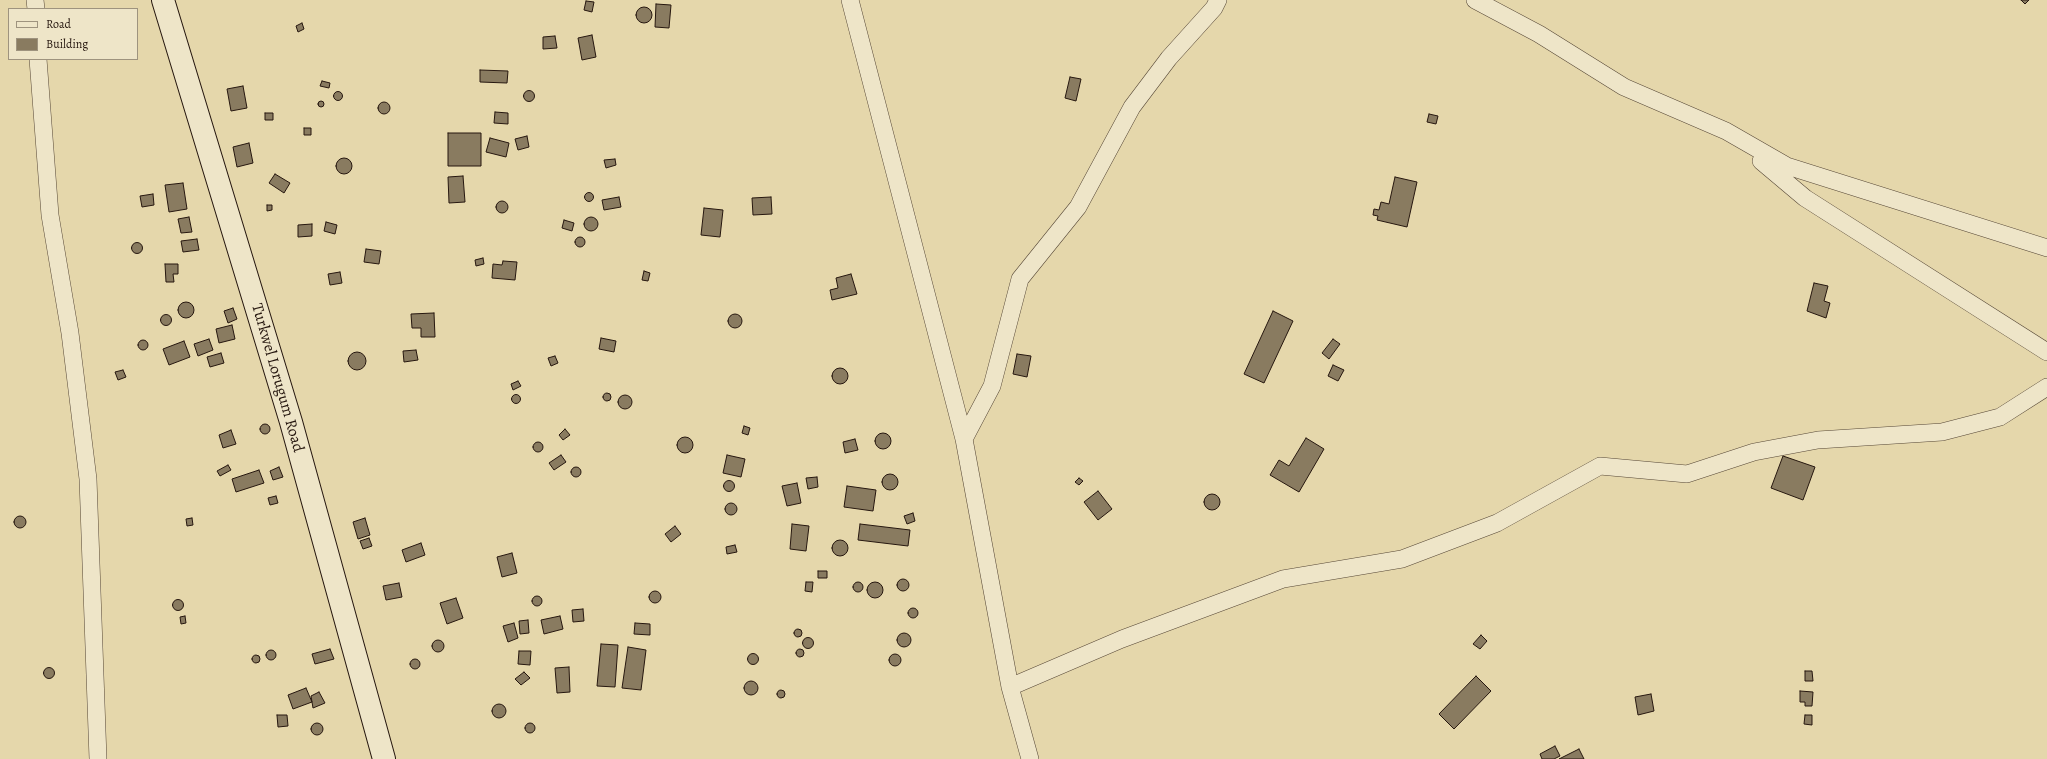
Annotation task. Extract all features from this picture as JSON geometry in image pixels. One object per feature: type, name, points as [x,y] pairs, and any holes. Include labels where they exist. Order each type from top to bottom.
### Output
[{"type":"main road","name":"Turkwel Lorugum Road","points":[[163,0],[291,422],[384,759]]},
{"type":"street","points":[[850,0],[964,439],[1010,687],[1030,759]]},
{"type":"street","points":[[964,439],[992,386],[1020,279],[1078,207],[1132,107],[1169,58],[1214,8],[1218,0]]},
{"type":"street","points":[[1475,0],[1539,34],[1624,87],[1726,131],[1787,166],[2047,248]]},
{"type":"street","points":[[38,60],[50,215],[70,333],[88,479],[98,759]]},
{"type":"street","points":[[1726,131],[1806,198],[2047,352]]},
{"type":"street","points":[[1010,687],[1122,639],[1283,579],[1402,559],[1497,523],[1600,466],[1687,474],[1754,452],[1818,440],[1942,432],[2000,417],[2047,387]]},
{"type":"building","points":[[2021,0],[2029,0],[2025,4]]},
{"type":"building","points":[[586,1],[594,2],[592,12],[584,10]]},
{"type":"building","points":[[656,4],[671,5],[669,28],[655,27]]},
{"type":"building","points":[[641,7],[647,7],[652,12],[650,21],[647,23],[641,23],[636,18],[636,12]]},
{"type":"building","points":[[302,23],[304,29],[298,32],[296,26]]},
{"type":"building","points":[[592,35],[596,57],[582,60],[578,38]]},
{"type":"building","points":[[555,36],[557,48],[543,49],[543,37]]},
{"type":"building","points":[[480,70],[508,71],[507,83],[480,82]]},
{"type":"building","points":[[1070,77],[1081,79],[1076,101],[1065,98]]},
{"type":"building","points":[[322,81],[330,83],[329,88],[320,86]]},
{"type":"building","points":[[243,86],[247,108],[231,111],[227,89]]},
{"type":"building","points":[[529,90],[533,92],[535,96],[533,100],[529,102],[525,100],[523,96],[525,92]]},
{"type":"building","points":[[336,92],[340,92],[342,96],[340,100],[336,100],[334,98],[334,94]]},
{"type":"building","points":[[321,101],[324,104],[321,107],[318,104]]},
{"type":"building","points":[[384,102],[388,104],[390,108],[388,112],[384,114],[380,112],[378,108],[380,104]]},
{"type":"building","points":[[495,112],[508,113],[508,124],[494,123]]},
{"type":"building","points":[[265,113],[273,113],[273,120],[265,120]]},
{"type":"building","points":[[1429,114],[1438,116],[1436,124],[1427,122]]},
{"type":"building","points":[[304,128],[311,128],[311,135],[304,135]]},
{"type":"building","points":[[448,133],[481,133],[481,166],[448,166]]},
{"type":"building","points":[[527,136],[529,147],[518,150],[515,139]]},
{"type":"building","points":[[490,138],[509,143],[506,157],[486,152]]},
{"type":"building","points":[[249,143],[253,163],[237,167],[233,147]]},
{"type":"building","points":[[344,158],[351,163],[352,166],[347,173],[344,174],[337,169],[336,166],[341,159]]},
{"type":"building","points":[[615,159],[616,165],[606,168],[604,160]]},
{"type":"building","points":[[275,174],[290,183],[284,193],[269,183]]},
{"type":"building","points":[[463,176],[465,202],[449,203],[448,177]]},
{"type":"building","points":[[1395,177],[1417,182],[1407,227],[1377,220],[1378,216],[1373,215],[1374,209],[1379,210],[1381,202],[1389,204]]},
{"type":"building","points":[[183,183],[187,209],[169,212],[165,185]]},
{"type":"building","points":[[589,192],[594,197],[589,202],[584,197]]},
{"type":"building","points":[[153,194],[154,205],[142,207],[140,196]]},
{"type":"building","points":[[619,197],[621,207],[604,210],[602,200]]},
{"type":"building","points":[[771,197],[772,214],[753,215],[752,198]]},
{"type":"building","points":[[500,201],[504,201],[508,207],[504,213],[500,213],[496,209],[496,205]]},
{"type":"building","points":[[267,205],[272,205],[272,210],[267,211]]},
{"type":"building","points":[[704,208],[723,210],[720,237],[701,235]]},
{"type":"building","points":[[189,217],[192,232],[181,233],[178,219]]},
{"type":"building","points":[[591,217],[596,219],[598,224],[596,229],[591,231],[586,229],[584,224],[586,219]]},
{"type":"building","points":[[564,220],[574,223],[572,231],[562,228]]},
{"type":"building","points":[[326,222],[337,225],[335,234],[324,231]]},
{"type":"building","points":[[312,224],[312,236],[298,237],[298,225]]},
{"type":"building","points":[[578,237],[582,237],[585,242],[582,247],[578,247],[575,244],[575,240]]},
{"type":"building","points":[[197,239],[199,250],[183,252],[181,241]]},
{"type":"building","points":[[135,243],[139,243],[141,244],[141,252],[135,253],[132,250],[132,246]]},
{"type":"building","points":[[366,249],[381,251],[379,264],[364,262]]},
{"type":"building","points":[[483,258],[484,264],[476,266],[475,260]]},
{"type":"building","points":[[503,261],[517,262],[515,280],[492,278],[493,264],[502,265]]},
{"type":"building","points":[[165,264],[178,264],[178,274],[173,274],[174,282],[166,282]]},
{"type":"building","points":[[644,271],[650,273],[648,281],[642,280]]},
{"type":"building","points":[[340,272],[342,283],[330,285],[328,274]]},
{"type":"building","points":[[851,274],[857,294],[832,300],[830,290],[838,288],[836,278]]},
{"type":"building","points":[[1814,283],[1828,286],[1824,301],[1830,303],[1826,318],[1807,311]]},
{"type":"building","points":[[183,302],[189,302],[194,307],[192,316],[189,318],[183,318],[178,313],[178,307]]},
{"type":"building","points":[[233,308],[237,319],[228,323],[224,311]]},
{"type":"building","points":[[1273,311],[1293,321],[1264,383],[1244,374]]},
{"type":"building","points":[[434,313],[435,337],[421,337],[421,328],[412,328],[411,314]]},
{"type":"building","points":[[735,314],[740,316],[742,321],[740,326],[735,328],[730,326],[728,321],[730,316]]},
{"type":"building","points":[[164,315],[168,315],[170,316],[170,324],[164,325],[161,322],[161,318]]},
{"type":"building","points":[[232,325],[235,339],[219,343],[216,329]]},
{"type":"building","points":[[601,338],[616,341],[614,352],[599,349]]},
{"type":"building","points":[[209,339],[213,350],[198,356],[194,344]]},
{"type":"building","points":[[1333,339],[1340,344],[1329,359],[1322,353]]},
{"type":"building","points":[[141,340],[145,340],[147,341],[147,349],[141,350],[138,347],[138,343]]},
{"type":"building","points":[[184,341],[190,357],[169,365],[163,349]]},
{"type":"building","points":[[416,350],[418,360],[404,362],[403,351]]},
{"type":"building","points":[[357,352],[363,355],[366,361],[363,367],[357,370],[351,367],[348,361],[351,355]]},
{"type":"building","points":[[221,353],[224,363],[210,367],[207,357]]},
{"type":"building","points":[[1017,354],[1031,356],[1027,377],[1013,374]]},
{"type":"building","points":[[555,356],[558,363],[551,366],[548,358]]},
{"type":"building","points":[[1333,365],[1344,370],[1338,381],[1328,376]]},
{"type":"building","points":[[837,368],[843,368],[848,373],[846,382],[843,384],[837,384],[832,379],[832,373]]},
{"type":"building","points":[[123,370],[126,377],[118,380],[115,372]]},
{"type":"building","points":[[518,381],[521,386],[513,390],[511,384]]},
{"type":"building","points":[[605,393],[609,393],[611,397],[609,401],[605,401],[603,399],[603,395]]},
{"type":"building","points":[[514,395],[518,395],[520,399],[518,403],[514,403],[512,401],[512,397]]},
{"type":"building","points":[[622,395],[628,395],[632,399],[632,405],[628,409],[622,409],[618,405],[618,399]]},
{"type":"building","points":[[265,424],[270,429],[265,434],[260,429]]},
{"type":"building","points":[[744,426],[750,428],[748,435],[742,433]]},
{"type":"building","points":[[565,429],[570,435],[563,440],[559,435]]},
{"type":"building","points":[[231,430],[236,444],[223,448],[219,435]]},
{"type":"building","points":[[880,433],[886,433],[891,438],[889,447],[886,449],[880,449],[875,444],[875,438]]},
{"type":"building","points":[[682,437],[688,437],[693,442],[691,451],[688,453],[682,453],[677,448],[677,442]]},
{"type":"building","points":[[1306,438],[1324,449],[1299,492],[1270,475],[1279,460],[1289,466]]},
{"type":"building","points":[[855,439],[858,450],[845,453],[843,442]]},
{"type":"building","points":[[536,442],[540,442],[542,443],[542,451],[536,452],[533,449],[533,445]]},
{"type":"building","points":[[561,455],[566,462],[554,470],[549,463]]},
{"type":"building","points":[[727,455],[745,459],[741,477],[723,473]]},
{"type":"building","points":[[1783,456],[1815,467],[1803,500],[1771,488]]},
{"type":"building","points":[[228,465],[231,470],[220,476],[217,471]]},
{"type":"building","points":[[279,467],[283,477],[273,480],[270,471]]},
{"type":"building","points":[[574,467],[578,467],[580,468],[580,476],[574,477],[571,474],[571,470]]},
{"type":"building","points":[[259,470],[264,483],[236,492],[232,479]]},
{"type":"building","points":[[887,474],[893,474],[898,479],[896,488],[893,490],[887,490],[882,485],[882,479]]},
{"type":"building","points":[[817,477],[818,487],[808,489],[806,478]]},
{"type":"building","points":[[1079,478],[1083,481],[1079,485],[1075,482]]},
{"type":"building","points":[[729,480],[733,482],[735,486],[733,490],[729,492],[725,490],[723,486],[725,482]]},
{"type":"building","points":[[797,483],[801,503],[787,506],[782,486]]},
{"type":"building","points":[[847,486],[876,490],[873,511],[844,507]]},
{"type":"building","points":[[1098,491],[1112,509],[1098,520],[1084,502]]},
{"type":"building","points":[[1209,494],[1215,494],[1220,499],[1218,508],[1215,510],[1209,510],[1204,505],[1204,499]]},
{"type":"building","points":[[276,496],[278,503],[270,505],[268,498]]},
{"type":"building","points":[[729,503],[733,503],[737,509],[733,515],[729,515],[725,511],[725,507]]},
{"type":"building","points":[[913,513],[915,521],[907,524],[904,516]]},
{"type":"building","points":[[18,516],[22,516],[26,522],[22,528],[18,528],[14,524],[14,520]]},
{"type":"building","points":[[192,518],[193,525],[187,526],[186,519]]},
{"type":"building","points":[[365,518],[370,535],[358,539],[353,522]]},
{"type":"building","points":[[792,524],[809,526],[806,551],[790,549]]},
{"type":"building","points":[[860,524],[910,530],[908,546],[858,540]]},
{"type":"building","points":[[675,526],[681,534],[671,542],[665,534]]},
{"type":"building","points":[[369,538],[372,546],[363,549],[360,541]]},
{"type":"building","points":[[837,540],[843,540],[848,545],[846,554],[843,556],[837,556],[832,551],[832,545]]},
{"type":"building","points":[[421,543],[425,555],[406,562],[402,550]]},
{"type":"building","points":[[735,545],[737,552],[727,554],[726,547]]},
{"type":"building","points":[[512,553],[517,573],[502,577],[497,557]]},
{"type":"building","points":[[818,571],[827,571],[827,578],[818,578]]},
{"type":"building","points":[[903,579],[907,581],[909,585],[907,589],[903,591],[899,589],[897,585],[899,581]]},
{"type":"building","points":[[806,582],[813,582],[812,592],[805,591]]},
{"type":"building","points":[[856,582],[860,582],[862,583],[862,591],[856,592],[853,589],[853,585]]},
{"type":"building","points":[[875,582],[882,587],[883,590],[878,597],[875,598],[868,593],[867,590],[872,583]]},
{"type":"building","points":[[399,583],[402,597],[386,600],[383,586]]},
{"type":"building","points":[[655,591],[659,593],[661,597],[659,601],[655,603],[651,601],[649,597],[651,593]]},
{"type":"building","points":[[535,596],[539,596],[541,597],[541,605],[535,606],[532,603],[532,599]]},
{"type":"building","points":[[456,598],[463,618],[447,624],[440,603]]},
{"type":"building","points":[[176,600],[180,600],[182,601],[182,609],[176,610],[173,607],[173,603]]},
{"type":"building","points":[[911,608],[915,608],[918,613],[915,618],[911,618],[908,615],[908,611]]},
{"type":"building","points":[[583,609],[584,621],[573,622],[572,610]]},
{"type":"building","points":[[185,616],[186,623],[181,624],[180,617]]},
{"type":"building","points":[[560,616],[563,629],[544,634],[541,620]]},
{"type":"building","points":[[528,620],[529,633],[520,634],[519,621]]},
{"type":"building","points":[[514,623],[518,638],[508,642],[503,626]]},
{"type":"building","points":[[635,623],[650,624],[650,635],[634,634]]},
{"type":"building","points":[[796,629],[800,629],[802,633],[800,637],[796,637],[794,635],[794,631]]},
{"type":"building","points":[[904,633],[909,635],[911,640],[909,645],[904,647],[899,645],[897,640],[899,635]]},
{"type":"building","points":[[1481,635],[1487,641],[1480,649],[1473,644]]},
{"type":"building","points":[[808,637],[812,639],[814,643],[812,647],[808,649],[804,647],[802,643],[804,639]]},
{"type":"building","points":[[436,640],[440,640],[444,646],[440,652],[436,652],[432,648],[432,644]]},
{"type":"building","points":[[601,644],[618,645],[615,687],[597,686]]},
{"type":"building","points":[[628,647],[646,650],[641,690],[622,688]]},
{"type":"building","points":[[330,649],[334,659],[315,664],[312,654]]},
{"type":"building","points":[[798,649],[802,649],[804,653],[802,657],[798,657],[796,655],[796,651]]},
{"type":"building","points":[[271,650],[276,655],[271,660],[266,655]]},
{"type":"building","points":[[519,651],[531,651],[530,665],[518,664]]},
{"type":"building","points":[[753,653],[757,655],[759,659],[757,663],[753,665],[749,663],[747,659],[749,655]]},
{"type":"building","points":[[895,654],[899,656],[901,660],[899,664],[895,666],[891,664],[889,660],[891,656]]},
{"type":"building","points":[[254,655],[258,655],[260,659],[258,663],[254,663],[252,661],[252,657]]},
{"type":"building","points":[[413,659],[417,659],[420,664],[417,669],[413,669],[410,666],[410,662]]},
{"type":"building","points":[[49,667],[53,669],[55,673],[53,677],[49,679],[45,677],[43,673],[45,669]]},
{"type":"building","points":[[569,667],[570,692],[557,693],[555,668]]},
{"type":"building","points":[[1805,671],[1812,671],[1813,681],[1805,681]]},
{"type":"building","points":[[524,672],[530,678],[521,685],[515,679]]},
{"type":"building","points":[[1476,676],[1491,691],[1454,729],[1439,714]]},
{"type":"building","points":[[748,681],[754,681],[758,685],[758,691],[754,695],[748,695],[744,691],[744,685]]},
{"type":"building","points":[[306,688],[312,702],[293,709],[288,695]]},
{"type":"building","points":[[779,690],[783,690],[785,694],[783,698],[779,698],[777,696],[777,692]]},
{"type":"building","points":[[1800,691],[1813,692],[1812,706],[1805,706],[1805,702],[1800,702]]},
{"type":"building","points":[[319,692],[325,703],[313,708],[311,696]]},
{"type":"building","points":[[1651,694],[1654,711],[1638,715],[1635,697]]},
{"type":"building","points":[[499,704],[504,706],[506,711],[504,716],[499,718],[494,716],[492,711],[494,706]]},
{"type":"building","points":[[277,715],[287,715],[288,726],[278,727]]},
{"type":"building","points":[[1805,715],[1812,715],[1812,725],[1804,724]]},
{"type":"building","points":[[317,723],[321,725],[323,729],[321,733],[317,735],[313,733],[311,729],[313,725]]},
{"type":"building","points":[[528,723],[532,723],[534,724],[534,732],[528,733],[525,730],[525,726]]},
{"type":"building","points":[[1555,746],[1560,756],[1554,759],[1542,759],[1540,754]]},
{"type":"building","points":[[1579,749],[1584,759],[1559,759]]}]
